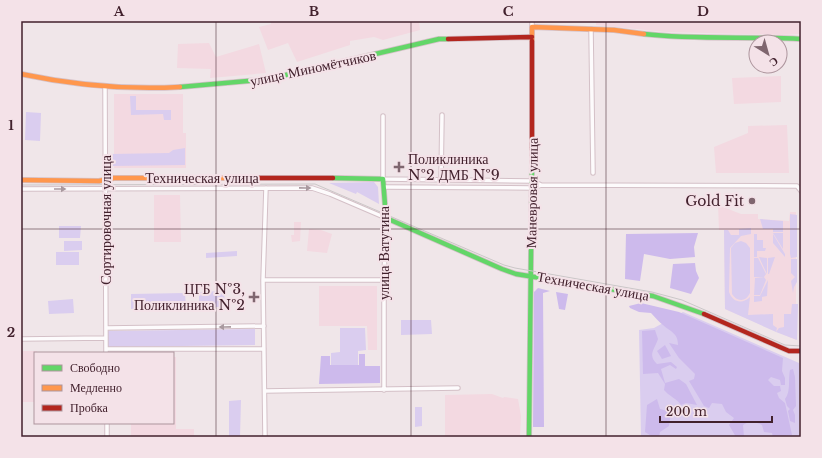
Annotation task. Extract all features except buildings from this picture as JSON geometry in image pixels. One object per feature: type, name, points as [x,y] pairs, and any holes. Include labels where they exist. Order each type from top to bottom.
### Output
[{"type":"street","name":"Маневровая улица","points":[[529,437],[531,412],[529,388],[530,276],[533,188],[532,21]]},
{"type":"street","points":[[532,27],[591,29],[703,38],[761,37],[801,39]]},
{"type":"street","points":[[591,29],[593,173]]},
{"type":"street","name":"улица Миномётчиков","points":[[21,74],[51,81],[105,87],[150,88],[244,82],[270,79],[439,39],[532,37]]},
{"type":"street","name":"Сортировочная улица","points":[[105,87],[106,351]]},
{"type":"street","points":[[441,180],[442,115]]},
{"type":"street","name":"улица Ватутина","points":[[383,116],[383,179],[386,218],[384,280],[384,390]]},
{"type":"street","name":"Техническая улица","points":[[21,180],[181,177],[383,179]]},
{"type":"street","points":[[383,179],[533,182],[541,185],[797,186],[801,190]]},
{"type":"street","points":[[384,187],[533,188],[541,185]]},
{"type":"street","points":[[265,437],[263,280],[266,188]]},
{"type":"street","points":[[21,189],[312,188],[386,218]]},
{"type":"street","name":"Техническая улица","points":[[386,218],[516,274],[653,296],[687,307],[789,351],[801,351]]},
{"type":"street","points":[[263,280],[384,280]]},
{"type":"street","points":[[106,328],[264,326]]},
{"type":"street","points":[[21,339],[106,338]]},
{"type":"street","points":[[106,351],[264,349]]},
{"type":"street","points":[[265,391],[458,388]]},
{"type":"street","points":[[107,424],[107,437]]},
{"type":"shaded area","points":[[271,21],[419,21],[420,30],[383,40],[374,37],[350,41],[350,45],[297,62],[288,43],[268,50],[259,27],[271,24]]},
{"type":"shaded area","points":[[596,21],[801,21],[801,34],[666,32],[596,25]]},
{"type":"shaded area","points":[[209,43],[216,57],[259,44],[266,73],[210,78],[211,69],[177,68],[178,44]]},
{"type":"shaded area","points":[[781,76],[781,102],[734,104],[732,78]]},
{"type":"shaded area","points":[[114,94],[183,94],[183,133],[186,133],[186,168],[114,168]]},
{"type":"shaded area","points":[[130,96],[136,96],[136,110],[171,110],[171,120],[164,120],[163,114],[131,115]]},
{"type":"shaded area","points":[[26,112],[41,113],[40,141],[25,140]]},
{"type":"shaded area","points":[[787,125],[789,173],[716,173],[714,147],[748,133],[748,126]]},
{"type":"shaded area","points":[[185,148],[185,165],[111,166],[111,154],[169,153],[173,150]]},
{"type":"shaded area","points":[[374,182],[378,187],[379,204],[357,192],[356,194],[329,183]]},
{"type":"shaded area","points":[[154,195],[180,195],[181,242],[154,242]]},
{"type":"shaded area","points":[[718,205],[741,214],[758,214],[758,219],[789,221],[790,212],[796,212],[796,340],[725,309],[724,230],[719,230]]},
{"type":"shaded area","points":[[790,214],[797,215],[797,257],[791,258],[790,254]]},
{"type":"shaded area","points":[[760,219],[783,221],[783,232],[773,232],[773,229],[763,229]]},
{"type":"shaded area","points":[[294,222],[301,222],[300,241],[292,242],[291,235],[294,235]]},
{"type":"shaded area","points":[[59,226],[81,226],[80,238],[59,238]]},
{"type":"shaded area","points":[[751,228],[751,234],[741,236],[730,248],[729,292],[733,298],[738,301],[744,301],[750,297],[748,315],[773,314],[773,325],[777,328],[776,332],[725,309],[724,230],[728,230],[731,235],[739,235],[739,229]]},
{"type":"shaded area","points":[[309,229],[321,230],[332,234],[327,253],[307,251]]},
{"type":"shaded area","points":[[698,233],[694,247],[695,257],[670,259],[644,254],[640,281],[625,279],[626,234]]},
{"type":"shaded area","points":[[773,233],[783,233],[783,249]]},
{"type":"shaded area","points":[[754,234],[757,234],[757,240],[763,240],[763,248],[766,248],[765,251],[757,251],[757,257],[754,257]]},
{"type":"shaded area","points":[[773,234],[785,254],[785,257],[773,243]]},
{"type":"shaded area","points":[[64,241],[82,241],[82,250],[64,251]]},
{"type":"shaded area","points":[[741,241],[746,243],[750,248],[750,293],[746,298],[739,300],[732,294],[731,248],[735,243]]},
{"type":"shaded area","points":[[237,251],[237,256],[206,258],[206,253]]},
{"type":"shaded area","points":[[56,252],[79,252],[79,265],[56,265]]},
{"type":"shaded area","points":[[759,257],[767,258],[767,274]]},
{"type":"shaded area","points":[[775,257],[769,274],[768,274],[768,258]]},
{"type":"shaded area","points":[[754,258],[758,258],[766,274],[764,277],[754,277]]},
{"type":"shaded area","points":[[791,259],[797,259],[797,282],[793,293],[791,281],[795,277],[791,273]]},
{"type":"shaded area","points":[[695,263],[699,278],[691,294],[670,288],[673,264]]},
{"type":"shaded area","points":[[764,277],[766,280],[760,295],[754,295],[755,278]]},
{"type":"shaded area","points":[[768,280],[767,296],[762,297],[762,301],[754,302],[754,296],[760,296]]},
{"type":"shaded area","points":[[319,286],[377,286],[377,350],[368,350],[367,326],[319,326]]},
{"type":"shaded area","points":[[538,288],[550,291],[543,293],[544,427],[533,427],[534,292]]},
{"type":"shaded area","points":[[224,291],[225,307],[199,307],[199,292]]},
{"type":"shaded area","points":[[556,292],[568,294],[565,310],[559,309]]},
{"type":"shaded area","points":[[185,293],[186,308],[131,309],[131,294]]},
{"type":"shaded area","points":[[73,299],[74,313],[49,314],[48,301]]},
{"type":"shaded area","points":[[641,303],[679,312],[783,358],[782,371],[785,378],[785,385],[781,385],[780,380],[771,377],[768,380],[774,386],[780,386],[781,391],[777,393],[779,398],[785,403],[792,435],[773,437],[772,433],[764,432],[762,425],[750,422],[743,425],[744,437],[736,437],[729,425],[734,418],[726,412],[722,404],[712,403],[709,408],[704,406],[689,381],[694,379],[695,374],[679,358],[669,343],[678,345],[675,335],[651,313],[639,312],[630,308],[629,306]]},
{"type":"shaded area","points":[[792,304],[798,304],[797,340],[776,332],[779,328],[784,327],[784,314],[791,314]]},
{"type":"shaded area","points":[[683,312],[799,363],[799,437],[641,437],[639,330],[654,328]]},
{"type":"shaded area","points":[[401,320],[431,320],[432,334],[401,335]]},
{"type":"shaded area","points":[[340,328],[365,328],[366,350],[358,351],[358,365],[331,365],[331,353],[340,352]]},
{"type":"shaded area","points":[[255,329],[255,345],[108,347],[108,331]]},
{"type":"shaded area","points":[[655,330],[658,339],[652,355],[654,361],[657,364],[671,362],[677,367],[676,369],[670,365],[661,369],[665,383],[679,379],[686,384],[697,405],[686,403],[681,405],[664,390],[665,384],[658,373],[643,374],[642,331]]},
{"type":"shaded area","points":[[665,345],[671,356],[662,359],[657,351]]},
{"type":"shaded area","points":[[21,351],[37,351],[34,352],[34,402],[22,402],[22,426]]},
{"type":"shaded area","points":[[359,354],[365,354],[365,366],[380,366],[380,383],[319,384],[321,356],[330,356],[330,365],[359,365]]},
{"type":"shaded area","points":[[174,357],[176,357],[176,429],[194,429],[194,437],[131,437],[131,424],[174,424]]},
{"type":"shaded area","points":[[793,369],[795,377],[796,406],[793,410],[795,415],[795,423],[790,421],[788,411],[790,409],[787,406],[785,399],[789,389],[790,370]]},
{"type":"shaded area","points":[[492,394],[503,398],[518,399],[521,416],[520,437],[445,437],[445,395]]},
{"type":"shaded area","points":[[657,399],[660,409],[671,412],[669,426],[660,432],[659,437],[653,437],[645,432],[647,405]]},
{"type":"shaded area","points":[[241,400],[240,437],[229,437],[229,401]]},
{"type":"shaded area","points":[[415,407],[422,407],[422,426],[415,427]]},
{"type":"tram line","points":[[21,185],[315,184],[504,265],[652,292],[682,300],[785,345],[801,346]]},
{"type":"traffic: fast","points":[[644,34],[683,37],[801,39]]},
{"type":"traffic: fast","points":[[180,87],[269,79],[439,39],[448,39]]},
{"type":"traffic: fast","points":[[529,437],[532,164]]},
{"type":"traffic: fast","points":[[333,178],[383,179],[386,218],[502,269],[516,274],[653,296],[704,314]]},
{"type":"traffic: slow","points":[[532,41],[532,27],[614,30],[644,34]]},
{"type":"traffic: slow","points":[[21,74],[100,86],[140,88],[180,87]]},
{"type":"traffic: slow","points":[[21,180],[99,181],[114,178],[240,178]]},
{"type":"traffic: jam","points":[[448,39],[532,37]]},
{"type":"traffic: jam","points":[[532,41],[532,164]]},
{"type":"traffic: jam","points":[[240,178],[333,178]]},
{"type":"traffic: jam","points":[[704,314],[789,351],[801,351]]},
{"type":"place","name":"Поликлиника №2 ДМБ №9","points":[[399,167]]},
{"type":"place","name":"Gold Fit","points":[[752,201]]},
{"type":"place","name":"ЦГБ №3, Поликлиника №2","points":[[254,297]]}]
